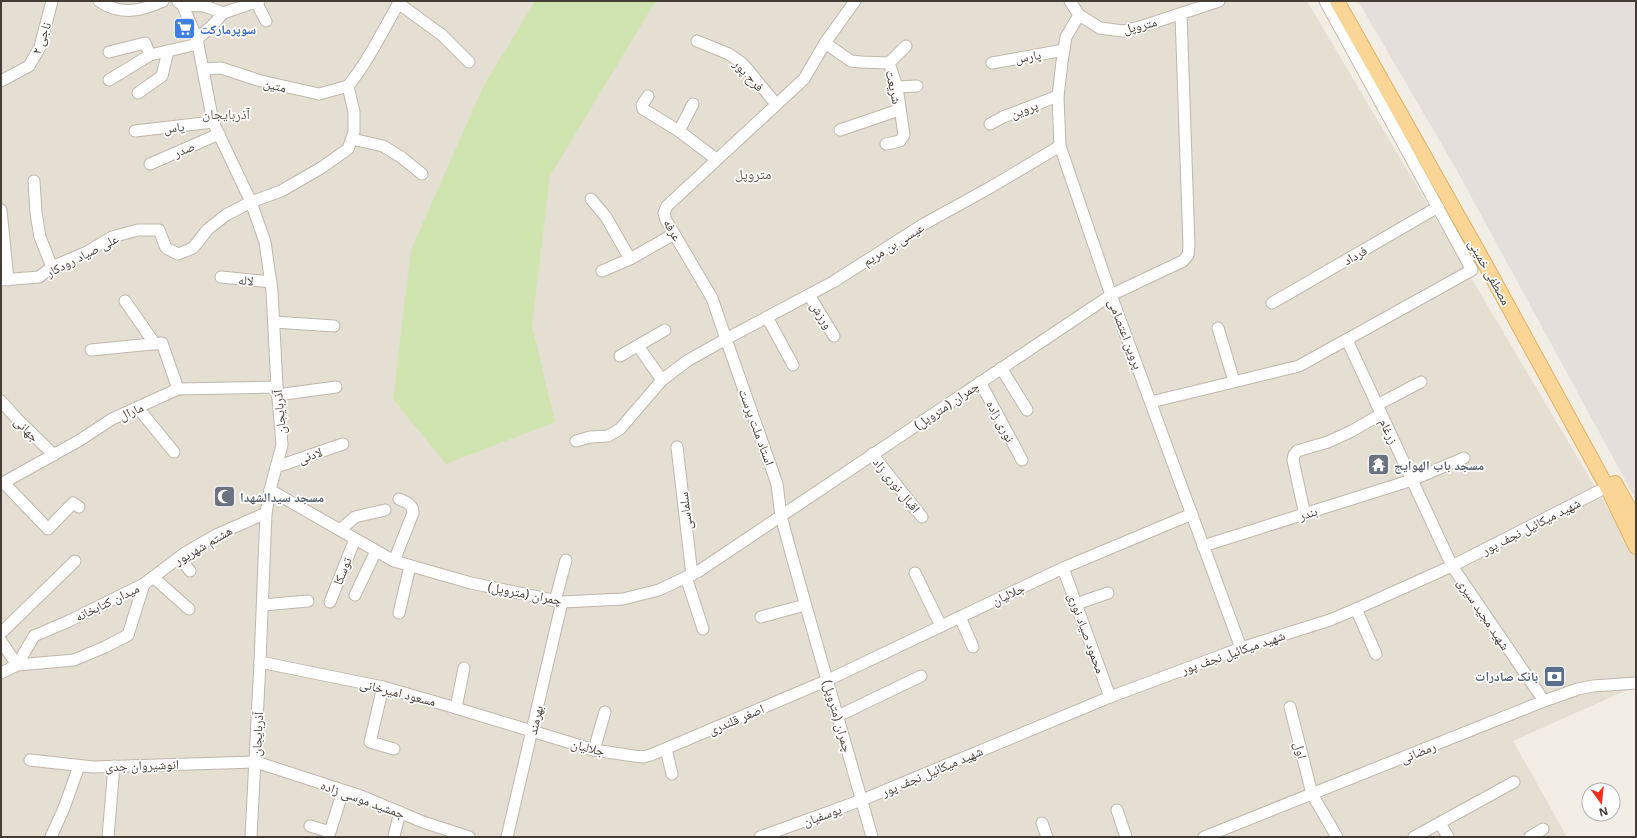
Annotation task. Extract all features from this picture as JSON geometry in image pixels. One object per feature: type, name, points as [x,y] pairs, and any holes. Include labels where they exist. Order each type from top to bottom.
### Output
[{"type":"main road","name":"مصطفی خمینی","points":[[1337,1],[1536,357],[1607,487],[1636,546]]},
{"type":"main road","name":"مصطفی خمینی","points":[[1346,1],[1636,521]]},
{"type":"street","name":"ناجی ۲","points":[[1,82],[29,66],[40,47],[52,1]]},
{"type":"street","points":[[99,1],[116,10],[132,11],[163,1]]},
{"type":"street","name":"عرفه","points":[[726,339],[712,298],[666,220],[664,213],[667,206],[716,159],[804,79],[825,43],[855,1]]},
{"type":"street","name":"متروپل","points":[[1070,1],[1079,15],[1100,28],[1123,31],[1219,1]]},
{"type":"street","points":[[1151,402],[1299,366],[1472,270],[1325,1]]},
{"type":"street","points":[[180,2],[205,6],[223,13]]},
{"type":"street","name":"آذربایجان","points":[[180,2],[198,41],[213,122],[251,202],[265,242],[271,282],[277,391],[282,445],[270,490],[266,513],[256,762],[251,837]]},
{"type":"street","points":[[110,80],[150,55],[198,41],[223,13],[258,2],[266,20]]},
{"type":"street","points":[[251,202],[281,191],[334,160],[348,149],[354,132],[354,112],[348,86],[362,69],[374,50],[399,2],[442,34],[469,62]]},
{"type":"street","name":"چمران (متروپل)","points":[[270,490],[394,561],[471,583],[558,601],[623,599],[659,590],[689,576],[1111,295],[1183,261],[1188,255],[1189,246],[1181,14]]},
{"type":"street","name":"پروین اعتصامی","points":[[1079,15],[1066,37],[1064,50],[1058,96],[1060,146],[1111,295],[1241,648]]},
{"type":"street","name":"فرح پور","points":[[697,42],[729,54],[743,64],[776,104]]},
{"type":"street","points":[[109,52],[145,43],[150,55]]},
{"type":"street","name":"شریعت","points":[[825,43],[851,60],[861,62],[889,63],[897,87],[899,110],[904,135],[900,141],[886,144]]},
{"type":"street","points":[[889,63],[906,46]]},
{"type":"street","name":"پارس","points":[[992,63],[1064,50]]},
{"type":"street","points":[[138,93],[162,76],[168,51]]},
{"type":"street","name":"متین","points":[[203,68],[221,68],[266,83],[319,94],[348,86]]},
{"type":"street","points":[[897,87],[917,86]]},
{"type":"street","points":[[648,96],[642,105],[643,109],[679,131],[716,159]]},
{"type":"street","name":"پروین","points":[[990,124],[1003,117],[1058,96]]},
{"type":"street","points":[[679,131],[693,104]]},
{"type":"street","points":[[840,130],[899,110]]},
{"type":"street","name":"یاس","points":[[135,132],[213,122]]},
{"type":"street","name":"صدر","points":[[150,164],[219,134]]},
{"type":"street","points":[[352,138],[383,146],[401,157],[422,174]]},
{"type":"street","name":"عیسی بن مریم","points":[[726,339],[833,282],[924,224],[992,188],[1060,146]]},
{"type":"street","points":[[34,181],[36,213],[40,237],[52,267]]},
{"type":"street","points":[[591,199],[606,217],[630,259]]},
{"type":"street","name":"علی صیاد رودکار","points":[[5,280],[39,277],[52,267],[87,252],[112,237],[138,230],[159,230],[166,248],[178,254],[194,248],[208,229],[226,215],[251,202]]},
{"type":"street","name":"فرداد","points":[[1272,303],[1438,207]]},
{"type":"street","points":[[1,210],[5,280]]},
{"type":"street","points":[[602,271],[630,259],[674,234]]},
{"type":"street","name":"لاله","points":[[221,277],[271,282]]},
{"type":"street","name":"ورزش","points":[[809,295],[834,336]]},
{"type":"street","points":[[125,301],[155,344]]},
{"type":"street","points":[[767,317],[793,365]]},
{"type":"street","points":[[274,322],[334,326]]},
{"type":"street","points":[[1218,328],[1234,381]]},
{"type":"street","points":[[620,356],[664,330]]},
{"type":"street","points":[[576,441],[590,437],[608,436],[620,429],[662,380],[687,361],[726,339]]},
{"type":"street","name":"استاد ملت پرست","points":[[726,339],[777,484],[781,516]]},
{"type":"street","name":"زرغام","points":[[1347,340],[1452,566]]},
{"type":"street","points":[[91,350],[162,343],[178,389]]},
{"type":"street","points":[[638,346],[662,380]]},
{"type":"street","points":[[1001,368],[1027,410]]},
{"type":"street","name":"نوری زاده","points":[[980,382],[1022,460]]},
{"type":"street","points":[[1305,514],[1293,460],[1294,455],[1298,452],[1328,442],[1352,431],[1379,410],[1421,382]]},
{"type":"street","name":"مارال","points":[[3,484],[54,455],[112,419],[178,389],[277,391],[336,387]]},
{"type":"street","name":"جهانی","points":[[1,401],[54,455]]},
{"type":"street","points":[[138,408],[174,452]]},
{"type":"street","name":"لادنی","points":[[276,467],[344,444]]},
{"type":"street","name":"سلماسی","points":[[677,447],[689,576],[703,629]]},
{"type":"street","name":"اقبال نوری زاد","points":[[872,454],[922,517]]},
{"type":"street","name":"بندر","points":[[1203,546],[1412,480],[1464,458]]},
{"type":"street","points":[[3,484],[48,528],[73,503],[79,507]]},
{"type":"street","name":"شهید میکائیل نجف پور","points":[[862,800],[1110,697],[1241,648],[1330,620],[1452,566],[1599,491]]},
{"type":"street","points":[[394,561],[412,513],[410,504],[399,499]]},
{"type":"street","points":[[340,530],[355,517],[385,510]]},
{"type":"street","name":"هشتم شهریور","points":[[148,580],[216,535],[266,513]]},
{"type":"street","name":"جلالیان","points":[[828,680],[1063,568],[1192,514]]},
{"type":"street","name":"چمران (متروپل)","points":[[781,516],[804,605],[828,680],[872,837]]},
{"type":"street","name":"توسکا","points":[[330,602],[355,539]]},
{"type":"street","points":[[355,595],[376,551]]},
{"type":"street","points":[[180,558],[190,571]]},
{"type":"street","name":"بهرمند","points":[[507,837],[532,732],[566,560]]},
{"type":"street","points":[[1,633],[75,561]]},
{"type":"street","points":[[399,613],[410,566]]},
{"type":"street","name":"شهید مجید سیری","points":[[1452,566],[1544,701]]},
{"type":"street","name":"محمود صیاد نوری","points":[[1063,568],[1110,697]]},
{"type":"street","points":[[915,573],[941,626]]},
{"type":"street","points":[[148,580],[189,609]]},
{"type":"street","name":"میدان کتابخانه","points":[[17,665],[74,660],[105,647],[128,635],[148,580]]},
{"type":"street","name":"میدان کتابخانه","points":[[17,665],[34,636],[70,621],[148,580]]},
{"type":"street","points":[[1076,604],[1108,593]]},
{"type":"street","points":[[263,605],[308,601]]},
{"type":"street","points":[[761,617],[804,605]]},
{"type":"street","points":[[1356,609],[1376,654]]},
{"type":"street","points":[[960,617],[973,646]]},
{"type":"street","points":[[1,641],[17,665],[1,673]]},
{"type":"street","name":"مسعود امیرخانی","points":[[260,662],[382,688],[456,708],[532,732]]},
{"type":"street","points":[[456,708],[464,668]]},
{"type":"street","points":[[838,716],[921,676]]},
{"type":"street","name":"اصغر قلندری","points":[[644,757],[828,680]]},
{"type":"street","name":"رمضانی","points":[[1204,837],[1225,833],[1312,794],[1544,701],[1578,689],[1593,686],[1636,683]]},
{"type":"street","points":[[382,688],[370,742],[394,749]]},
{"type":"street","name":"اول","points":[[1290,707],[1312,794],[1337,837]]},
{"type":"street","points":[[594,750],[605,712]]},
{"type":"street","name":"جلالیان","points":[[532,732],[594,750],[644,757]]},
{"type":"street","points":[[666,749],[672,774]]},
{"type":"street","name":"انوشیروان جدی","points":[[30,760],[93,767],[256,762]]},
{"type":"street","name":"جمشید موسی زاده","points":[[256,762],[400,812],[454,835],[469,837]]},
{"type":"street","points":[[51,837],[64,808],[79,766]]},
{"type":"street","points":[[108,837],[114,766]]},
{"type":"street","points":[[1414,837],[1514,782]]},
{"type":"street","points":[[310,826],[330,832],[343,791]]},
{"type":"street","name":"یوسفیان","points":[[766,836],[862,800]]},
{"type":"street","points":[[1117,810],[1126,837]]},
{"type":"street","points":[[394,836],[400,812]]},
{"type":"street","points":[[1042,823],[1047,837]]},
{"type":"street","points":[[1440,823],[1448,837]]},
{"type":"street","points":[[1530,837],[1543,829]]},
{"type":"shaded area","points":[[1,1],[1307,1],[1636,556],[1636,686],[1513,741],[1567,837],[1,837]]},
{"type":"shaded area","points":[[1358,1],[1636,1],[1636,500],[1455,167]]},
{"type":"green space","points":[[535,1],[657,1],[550,176],[532,325],[555,422],[446,464],[393,399],[411,250],[483,87]]},
{"type":"place","name":"سوپرمارکت","points":[[184,29]]},
{"type":"place","name":"مسجد باب الهوایج","points":[[1379,465]]},
{"type":"place","name":"مسجد سیدالشهدا","points":[[225,497]]},
{"type":"place","name":"بانک صادرات","points":[[1554,676]]},
{"type":"district","name":"آذربایجان","points":[[226,114]]},
{"type":"district","name":"متروپل","points":[[753,174]]}]
